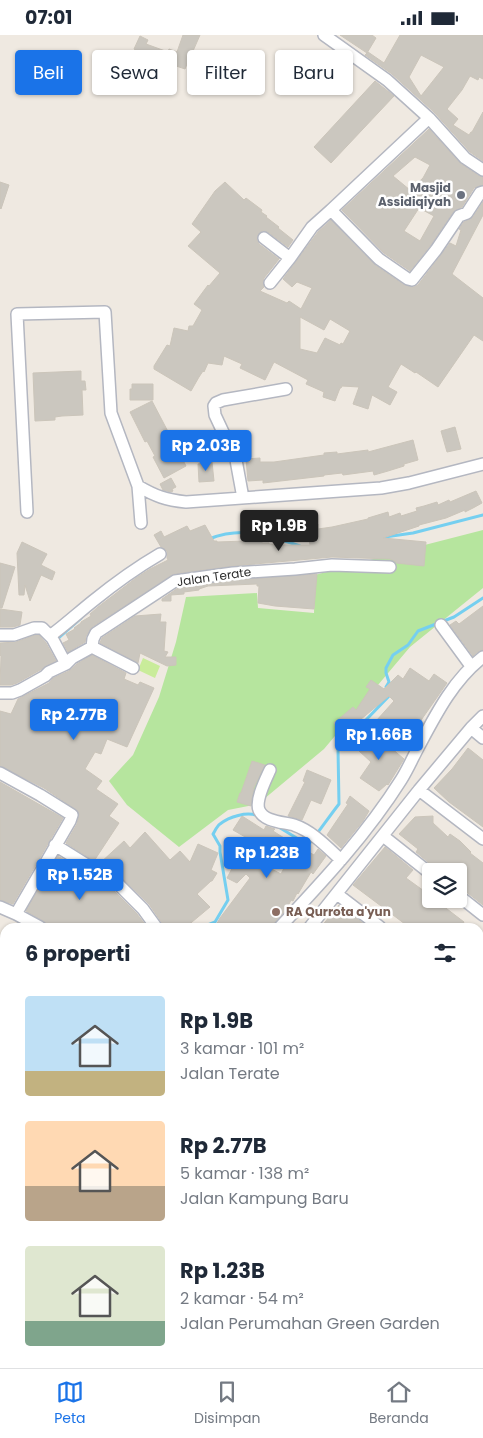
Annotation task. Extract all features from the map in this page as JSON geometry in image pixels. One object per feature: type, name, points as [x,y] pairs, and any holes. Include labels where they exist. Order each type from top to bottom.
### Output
[{"type":"street","points":[[324,35],[387,81],[429,118],[465,158],[483,170]]},
{"type":"street","points":[[270,283],[312,227],[429,118]]},
{"type":"street","points":[[331,210],[379,259],[408,279],[414,280],[459,216],[467,213],[480,193],[483,192]]},
{"type":"street","points":[[264,238],[290,258]]},
{"type":"street","points":[[27,512],[17,314],[105,312],[111,413],[138,486],[141,523]]},
{"type":"street","points":[[242,498],[236,460],[215,415],[214,406],[216,403],[224,400],[286,389]]},
{"type":"street","points":[[138,486],[152,495],[167,500],[186,502],[381,487],[409,483],[483,463]]},
{"type":"street","points":[[53,641],[62,628],[92,602],[133,570],[160,554]]},
{"type":"street","name":"Jalan Terate","points":[[0,693],[12,693],[20,690],[66,664],[72,658],[92,647],[96,633],[174,581],[233,573],[332,565],[390,567]]},
{"type":"street","points":[[441,625],[471,666]]},
{"type":"street","points":[[0,635],[14,635],[37,627],[42,628],[53,641],[66,664]]},
{"type":"street","points":[[92,647],[133,668]]},
{"type":"street","points":[[284,923],[341,860],[366,829],[396,787],[443,703],[471,666],[483,657]]},
{"type":"street","points":[[313,923],[416,794],[471,728],[483,717]]},
{"type":"street","points":[[471,728],[483,738]]},
{"type":"street","points":[[270,769],[258,801],[258,809],[261,813],[269,819],[294,825],[309,833],[341,860]]},
{"type":"street","points":[[0,773],[72,815],[16,915]]},
{"type":"street","points":[[396,787],[416,794],[483,839]]},
{"type":"street","points":[[382,836],[422,867]]},
{"type":"street","points":[[55,845],[118,885],[143,909],[153,923]]},
{"type":"street","points":[[337,894],[375,923]]},
{"type":"street","points":[[467,902],[483,915]]},
{"type":"street","points":[[0,907],[32,923]]},
{"type":"green space","points":[[483,530],[483,588],[410,647],[324,749],[258,804],[228,810],[179,847],[127,805],[109,781],[133,755],[159,697],[176,642],[186,597],[257,593],[258,608],[314,613],[315,575]]},
{"type":"green space","points":[[143,658],[160,666],[155,678],[138,670]]},
{"type":"building","points":[[183,35],[200,35],[193,50],[187,50],[185,69],[177,66],[177,52]]},
{"type":"building","points":[[340,35],[372,35],[376,38],[367,53]]},
{"type":"building","points":[[400,35],[483,35],[483,79],[479,77],[478,80],[470,76],[447,109],[458,119],[453,125],[469,135],[483,112],[483,161],[470,152],[434,112],[392,74],[365,55],[368,52],[384,63]],"holes":[[[421,55],[444,67],[421,96],[409,77]]]},
{"type":"building","points":[[140,36],[148,40],[146,44],[162,50],[134,49]]},
{"type":"building","points":[[375,81],[394,96],[331,163],[314,147]]},
{"type":"building","points":[[429,129],[460,163],[483,177],[483,185],[474,188],[462,207],[453,212],[410,271],[384,253],[342,210]],"holes":[[[415,157],[430,165],[423,178],[410,190],[393,176]],[[419,208],[434,216],[420,241],[404,231]]]},
{"type":"building","points":[[0,182],[9,185],[1,209],[0,208]]},
{"type":"building","points":[[225,182],[244,200],[246,198],[262,210],[261,212],[266,217],[293,240],[288,247],[268,232],[262,231],[258,234],[257,240],[259,244],[279,259],[264,278],[264,287],[260,291],[287,303],[289,301],[301,309],[312,288],[297,282],[292,287],[283,279],[318,232],[331,220],[375,265],[404,285],[414,287],[418,285],[450,243],[456,246],[461,230],[459,229],[464,222],[473,217],[483,202],[483,215],[452,274],[483,298],[483,341],[474,335],[438,387],[401,364],[388,387],[397,392],[390,405],[372,395],[368,409],[353,404],[359,387],[342,386],[335,401],[323,397],[324,392],[306,384],[308,380],[274,362],[265,380],[240,368],[242,364],[224,356],[222,365],[208,363],[191,391],[154,369],[154,366],[167,345],[170,346],[174,328],[188,331],[189,326],[193,326],[202,310],[194,304],[220,273],[188,246],[201,232],[192,224],[215,191]],"holes":[[[300,317],[324,330],[330,319],[350,331],[343,344],[341,343],[340,345],[325,338],[317,353],[300,349]]]},
{"type":"building","points":[[81,371],[81,381],[85,381],[86,390],[82,390],[83,415],[62,416],[55,417],[55,420],[35,421],[33,373]]},
{"type":"building","points":[[132,384],[153,384],[153,400],[130,400]]},
{"type":"building","points":[[152,401],[186,466],[164,478],[153,457],[155,456],[147,441],[145,442],[130,412]]},
{"type":"building","points":[[455,427],[461,449],[447,452],[441,431]]},
{"type":"building","points":[[413,440],[418,460],[374,475],[373,471],[263,483],[263,480],[248,481],[246,459],[260,458],[260,462],[274,462],[324,455],[324,453],[337,452],[337,454],[368,450],[368,452]]},
{"type":"building","points":[[212,462],[214,481],[199,482],[198,464]]},
{"type":"building","points":[[171,478],[176,487],[171,492],[163,490],[160,484]]},
{"type":"building","points":[[476,491],[482,503],[473,508],[383,538],[426,542],[424,566],[396,563],[390,559],[332,557],[233,566],[174,574],[92,627],[86,636],[85,642],[68,652],[63,643],[69,640],[66,634],[91,616],[90,614],[98,607],[136,578],[168,560],[167,551],[161,547],[154,535],[161,531],[164,537],[187,526],[190,531],[205,525],[214,541],[217,542],[246,541],[246,535],[255,535],[255,537],[262,536],[262,543],[310,545],[307,526],[318,524],[318,529],[332,527],[368,519],[388,512],[389,517],[400,513],[401,516],[417,511],[416,508],[437,502],[438,505],[449,500],[450,502]]},
{"type":"building","points":[[22,542],[47,554],[41,565],[55,572],[52,580],[41,575],[30,601],[25,585],[24,595],[19,595],[17,553]]},
{"type":"building","points":[[0,563],[15,567],[2,608],[0,608]]},
{"type":"building","points":[[317,574],[314,609],[258,603],[259,586],[257,584],[208,586],[199,590],[184,592],[184,594],[171,595],[171,601],[162,601],[162,599],[178,588],[234,580]]},
{"type":"building","points":[[483,606],[483,650],[473,656],[450,625],[456,621],[459,624]]},
{"type":"building","points":[[0,609],[22,612],[20,625],[0,627]]},
{"type":"building","points":[[161,614],[160,622],[166,622],[164,651],[168,652],[165,657],[176,657],[176,665],[167,666],[140,653],[138,663],[100,643],[102,638],[135,616]]},
{"type":"building","points":[[39,635],[46,643],[56,661],[17,683],[0,685],[0,643],[16,642]]},
{"type":"building","points":[[92,655],[126,673],[124,679],[138,685],[140,682],[154,688],[127,747],[107,739],[101,754],[95,752],[85,769],[102,781],[96,789],[118,804],[109,816],[119,823],[94,861],[66,843],[77,824],[78,811],[44,788],[0,766],[0,711],[11,714],[18,699],[49,683],[53,678],[69,671]]},
{"type":"building","points":[[410,668],[429,681],[434,674],[447,683],[417,726],[420,728],[411,746],[376,721],[394,701],[389,696],[343,734],[334,723],[353,707],[356,710],[370,689],[366,687],[371,680],[384,689],[398,675],[403,679]]},
{"type":"building","points":[[369,729],[404,759],[388,785],[379,791],[360,778],[371,762],[358,750],[367,740],[363,736]]},
{"type":"building","points":[[468,748],[483,760],[483,827],[449,802],[434,788]]},
{"type":"building","points":[[252,761],[265,765],[254,787],[251,806],[237,802]]},
{"type":"building","points":[[307,770],[331,780],[321,804],[311,800],[302,820],[288,816],[305,782],[303,781]]},
{"type":"building","points":[[0,782],[63,818],[13,904],[0,900]]},
{"type":"building","points":[[350,796],[369,811],[341,848],[327,835],[348,804],[346,803]]},
{"type":"building","points":[[242,816],[264,830],[266,826],[275,829],[273,831],[306,852],[314,855],[318,849],[326,856],[313,874],[311,872],[293,901],[291,900],[286,910],[274,923],[217,923],[250,878],[246,874],[237,883],[227,878],[237,859],[235,858],[238,851],[281,874],[286,864],[261,846],[233,830]]},
{"type":"building","points":[[433,816],[433,823],[448,837],[450,834],[460,841],[470,853],[483,863],[483,905],[467,892],[467,863],[429,863],[416,852],[418,849],[399,834],[415,817]]},
{"type":"building","points":[[145,832],[170,860],[180,851],[190,862],[198,844],[218,853],[211,870],[217,873],[212,881],[197,894],[210,907],[191,923],[162,923],[149,904],[124,880],[99,864],[124,841],[130,848]]},
{"type":"building","points":[[385,847],[413,870],[406,878],[422,890],[422,908],[446,908],[464,922],[404,923],[353,885]]},
{"type":"building","points":[[58,856],[114,891],[144,923],[46,923],[26,911]]},
{"type":"building","points":[[339,905],[363,923],[324,923]]},
{"type":"waterway","points":[[385,537],[413,533],[483,515]]},
{"type":"waterway","points":[[209,539],[221,535],[244,533],[277,538],[300,546]]},
{"type":"waterway","points":[[388,689],[386,687],[389,682],[386,668],[393,655],[408,645],[418,631],[454,617],[483,598]]},
{"type":"waterway","points":[[56,640],[81,618]]},
{"type":"waterway","points":[[277,826],[308,845],[339,804],[338,749],[391,694]]},
{"type":"waterway","points":[[213,923],[228,900],[220,846],[213,834],[219,825],[233,817],[244,814],[258,816]]},
{"type":"place","name":"Masjid Assidiqiyah","points":[[461,195]]},
{"type":"place","name":"RA Qurrota a'yun","points":[[276,912]]}]
